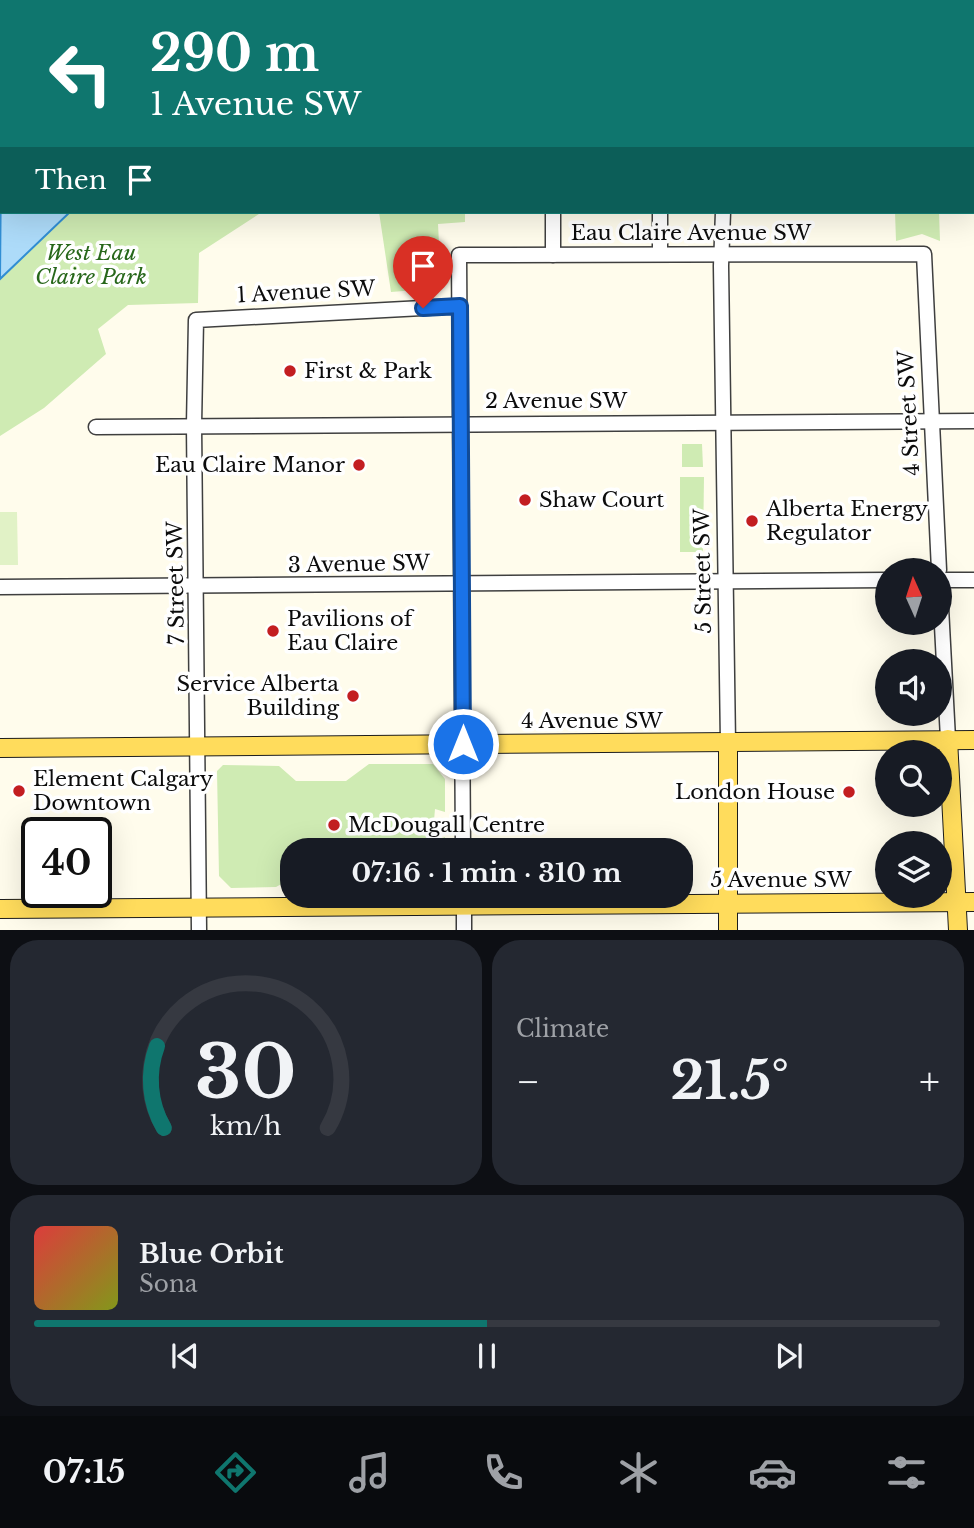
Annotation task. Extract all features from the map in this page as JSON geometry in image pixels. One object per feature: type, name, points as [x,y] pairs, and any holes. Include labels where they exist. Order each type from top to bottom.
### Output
[{"type":"main road","points":[[948,739],[965,902],[958,929]]},
{"type":"main road","name":"4 Avenue SW","points":[[0,748],[974,740]]},
{"type":"main road","name":"5 Street SW","points":[[728,743],[728,929]]},
{"type":"main road","name":"5 Avenue SW","points":[[693,903],[965,902]]},
{"type":"main road","name":"5 Avenue SW","points":[[0,909],[280,904]]},
{"type":"street","points":[[552,255],[553,214]]},
{"type":"street","points":[[660,214],[660,254]]},
{"type":"street","name":"5 Street SW","points":[[723,214],[728,743]]},
{"type":"street","name":"Eau Claire Avenue SW","points":[[460,306],[459,255],[924,254]]},
{"type":"street","name":"4 Street SW","points":[[924,254],[938,558]]},
{"type":"street","points":[[460,306],[463,838]]},
{"type":"street","name":"1 Avenue SW","points":[[196,320],[460,306]]},
{"type":"street","name":"7 Street SW","points":[[196,320],[194,425],[200,745],[199,929]]},
{"type":"street","name":"2 Avenue SW","points":[[96,427],[974,421]]},
{"type":"street","name":"3 Avenue SW","points":[[0,587],[875,580]]},
{"type":"street","points":[[952,580],[974,580]]},
{"type":"street","points":[[942,635],[948,739]]},
{"type":"street","points":[[464,908],[464,929]]},
{"type":"green space","name":"West Eau Claire Park","points":[[68,214],[259,214],[199,253],[198,303],[128,305],[98,329],[106,354],[44,408],[0,436],[0,279]]},
{"type":"green space","points":[[379,214],[465,214],[465,222],[438,224],[439,243],[432,256],[434,282],[428,289],[391,292]]},
{"type":"green space","points":[[895,214],[939,214],[940,241],[922,234],[896,241]]},
{"type":"green space","points":[[682,444],[702,444],[703,467],[682,467]]},
{"type":"green space","points":[[680,477],[704,477],[703,552],[680,552]]},
{"type":"green space","points":[[0,512],[17,512],[18,565],[0,565]]},
{"type":"green space","points":[[369,764],[433,764],[445,779],[445,812],[435,809],[433,832],[435,838],[280,838],[280,885],[231,888],[219,876],[217,771],[223,765],[279,766],[296,781],[346,781]]},
{"type":"water","points":[[1,214],[68,214],[0,279]]},
{"type":"place","name":"First & Park","points":[[290,371]]},
{"type":"place","name":"Eau Claire Manor","points":[[359,465]]},
{"type":"place","name":"Shaw Court","points":[[525,500]]},
{"type":"place","name":"Alberta Energy Regulator","points":[[752,521]]},
{"type":"place","name":"Pavilions of Eau Claire","points":[[273,631]]},
{"type":"place","name":"Service Alberta Building","points":[[353,696]]},
{"type":"place","name":"Element Calgary Downtown","points":[[19,791]]},
{"type":"place","name":"London House","points":[[849,792]]},
{"type":"place","name":"McDougall Centre","points":[[334,825]]},
{"type":"route","points":[[423,308],[460,306],[463,744]]}]
